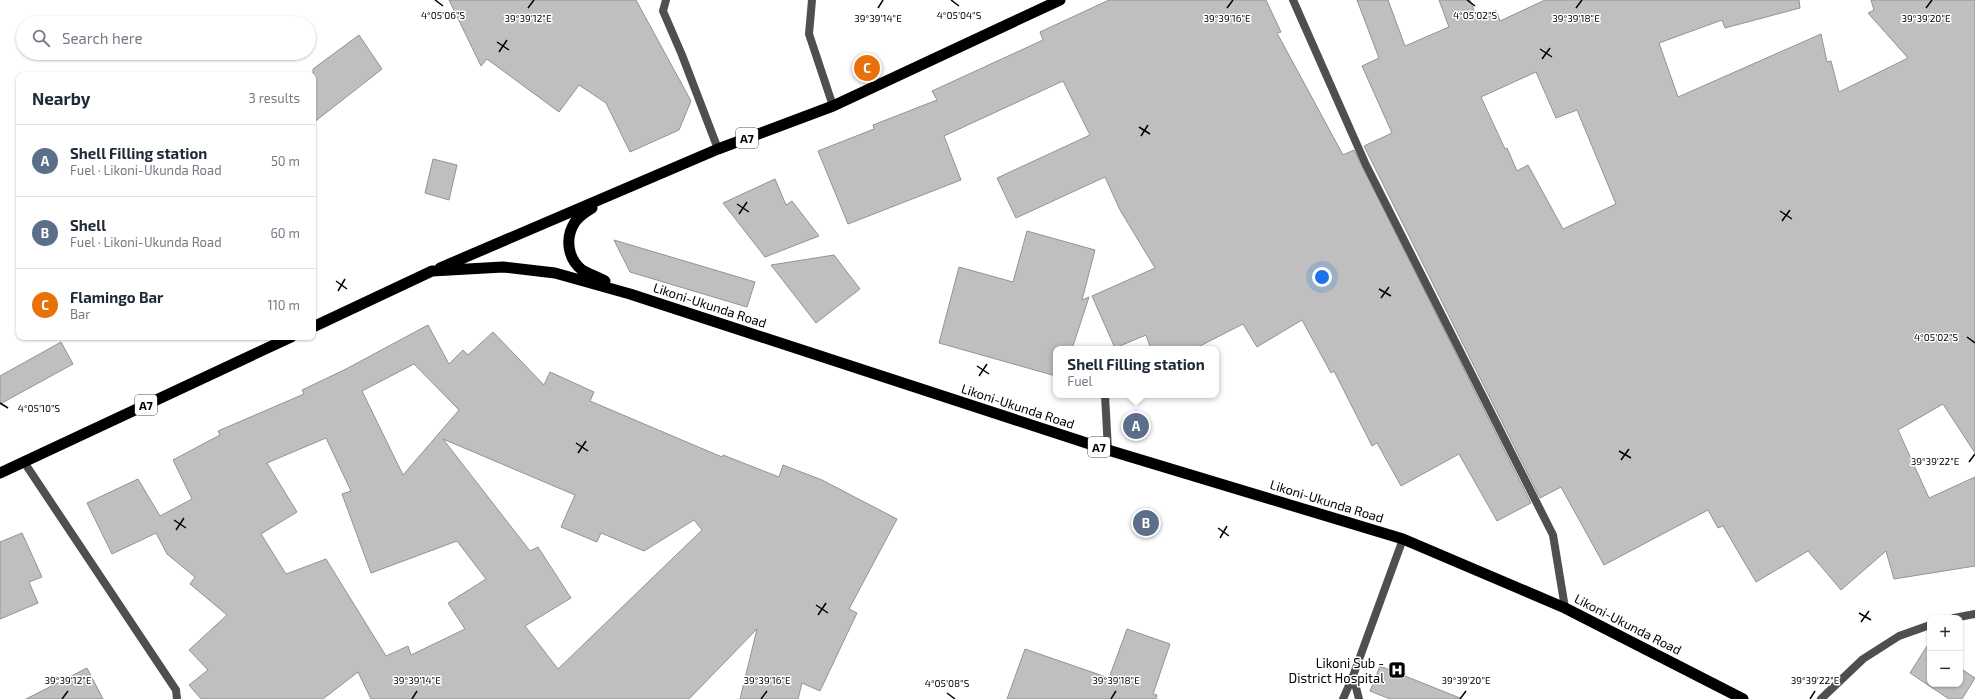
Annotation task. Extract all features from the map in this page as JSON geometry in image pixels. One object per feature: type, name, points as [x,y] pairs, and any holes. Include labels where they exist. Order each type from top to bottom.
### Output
[{"type":"highway","name":"A7","points":[[432,271],[718,149],[833,106],[1060,0]]},
{"type":"highway","points":[[609,196],[576,221],[571,231],[569,242],[570,253],[582,270],[630,294]]},
{"type":"highway","name":"Likoni-Ukunda Road","points":[[316,326],[432,271],[503,267],[548,272],[630,294],[1108,450],[1402,538],[1565,608],[1743,699]]},
{"type":"highway","name":"A7","points":[[0,473],[285,340]]},
{"type":"street","points":[[666,0],[663,11],[682,55],[718,149]]},
{"type":"street","points":[[812,0],[810,34],[833,106]]},
{"type":"street","points":[[1294,0],[1366,165],[1553,535],[1565,608]]},
{"type":"street","points":[[1105,398],[1108,450]]},
{"type":"street","points":[[24,462],[176,690],[177,699]]},
{"type":"street","points":[[1343,699],[1353,676],[1402,538]]},
{"type":"street","points":[[1963,616],[1975,614]]},
{"type":"street","points":[[1821,699],[1863,659],[1899,636],[1927,626]]},
{"type":"street","points":[[1353,676],[1359,699]]},
{"type":"building","points":[[449,0],[636,0],[691,101],[679,130],[630,152],[606,103],[579,85],[559,112],[487,59],[481,66]]},
{"type":"building","points":[[1109,0],[1266,0],[1281,32],[1277,33],[1343,155],[1354,150],[1531,503],[1497,521],[1459,454],[1401,486],[1377,443],[1372,446],[1334,371],[1331,373],[1302,320],[1257,347],[1243,324],[1200,346],[1150,346],[1146,335],[1120,346],[1114,346],[1092,296],[1155,268],[1120,210],[1105,177],[1016,218],[997,178],[1090,135],[1063,81],[944,136],[961,180],[848,224],[818,151],[874,129],[873,125],[937,100],[932,91],[1043,40],[1040,32]]},
{"type":"building","points":[[1357,0],[1388,0],[1405,46],[1449,27],[1439,0],[1470,0],[1477,18],[1496,10],[1500,21],[1545,0],[1799,0],[1800,8],[1725,28],[1722,20],[1659,43],[1678,97],[1821,34],[1827,62],[1831,61],[1839,92],[1908,58],[1868,13],[1874,10],[1871,0],[1975,0],[1975,453],[1943,404],[1898,430],[1929,498],[1975,477],[1975,566],[1894,579],[1886,551],[1841,590],[1808,551],[1756,582],[1723,526],[1718,528],[1708,510],[1604,565],[1561,487],[1540,498],[1364,146],[1392,133],[1362,66],[1379,58]],"holes":[[[1536,72],[1556,118],[1577,110],[1616,204],[1563,229],[1528,165],[1517,171],[1481,97]]]},
{"type":"building","points":[[359,35],[382,69],[316,121],[316,72],[313,72],[313,69]]},
{"type":"building","points":[[433,159],[457,165],[449,200],[425,193]]},
{"type":"building","points":[[775,179],[786,205],[792,201],[819,236],[765,257],[723,203]]},
{"type":"building","points":[[1027,231],[1095,250],[1082,300],[1089,297],[1073,346],[1053,346],[1053,375],[939,343],[959,267],[1013,282]]},
{"type":"building","points":[[614,240],[755,282],[747,307],[630,272]]},
{"type":"building","points":[[834,255],[860,289],[816,323],[771,265]]},
{"type":"building","points":[[428,325],[449,364],[463,350],[468,355],[493,332],[544,385],[550,372],[594,392],[590,401],[722,457],[723,455],[779,477],[783,465],[822,480],[897,519],[849,609],[857,613],[820,691],[802,683],[798,699],[740,699],[757,629],[689,699],[371,699],[358,672],[323,699],[201,699],[189,685],[208,670],[189,650],[227,615],[190,584],[195,577],[167,554],[156,533],[112,554],[87,503],[138,479],[160,516],[192,499],[173,460],[220,435],[218,431],[304,394],[302,390],[346,369]],"holes":[[[414,364],[459,410],[403,475],[362,391]],[[326,438],[351,491],[342,494],[371,573],[457,541],[486,579],[448,603],[465,629],[411,655],[408,646],[386,656],[326,559],[286,574],[261,534],[297,512],[267,463]],[[443,439],[575,495],[561,527],[597,542],[601,533],[644,551],[694,520],[702,530],[558,669],[525,626],[571,598],[538,547],[530,551]]]},
{"type":"building","points":[[61,342],[73,364],[0,404],[0,376]]},
{"type":"building","points":[[22,533],[42,577],[29,582],[38,603],[0,619],[0,542]]},
{"type":"building","points":[[1127,629],[1170,644],[1153,694],[1157,695],[1156,699],[1007,699],[1025,649],[1109,678]]},
{"type":"building","points":[[1927,646],[1927,684],[1910,673]]},
{"type":"building","points":[[1380,666],[1460,698],[1390,699],[1370,691]]},
{"type":"building","points":[[87,668],[103,699],[26,699]]},
{"type":"building","points":[[1963,670],[1975,678],[1962,699],[1949,699],[1931,687],[1963,687]]},
{"type":"place","name":"Flamingo Bar","points":[[867,68]]},
{"type":"place","name":"Shell Filling station","points":[[1136,426]]},
{"type":"place","name":"Shell","points":[[1146,523]]},
{"type":"place","name":"Likoni Sub - District Hospital","points":[[1397,670]]}]
